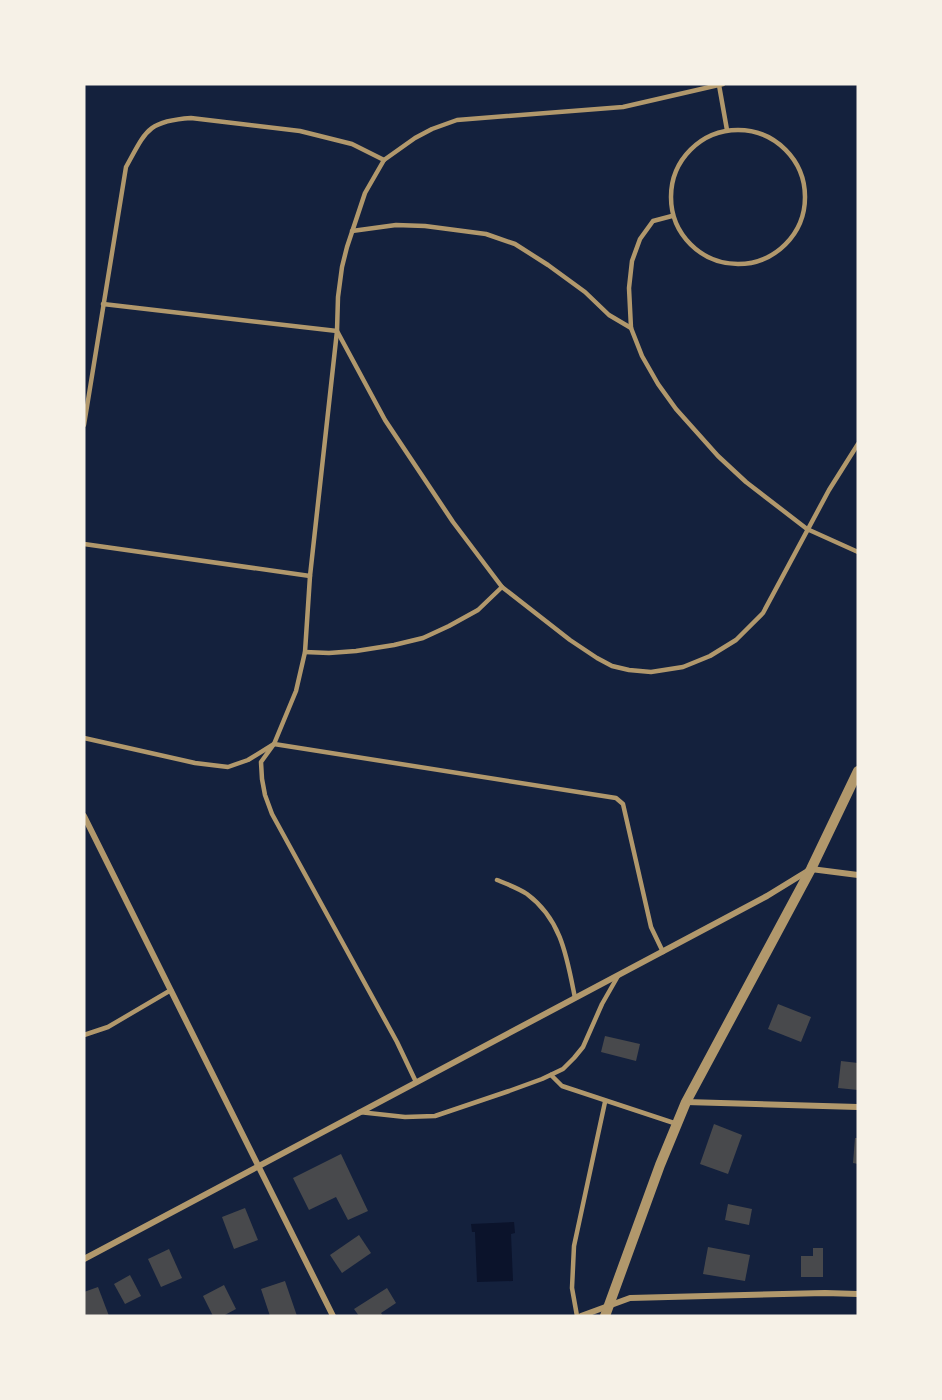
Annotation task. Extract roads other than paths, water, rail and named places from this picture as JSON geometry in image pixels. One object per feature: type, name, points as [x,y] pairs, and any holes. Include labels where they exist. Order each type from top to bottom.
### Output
[{"type":"street","points":[[606,1310],[686,1102],[811,869],[858,771]]},
{"type":"street","points":[[84,816],[333,1316]]},
{"type":"street","points":[[84,1259],[663,952],[767,896],[811,869],[858,875]]},
{"type":"street","points":[[686,1102],[858,1107]]},
{"type":"street","points":[[579,1316],[606,1310],[630,1298],[858,1294]]},
{"type":"lane","points":[[416,1082],[397,1042],[272,814],[262,779],[261,762],[274,744],[296,691],[305,652],[310,576],[338,331],[338,297],[342,267],[352,231],[365,193],[384,160],[415,138],[457,120],[623,107],[721,85],[727,130]]},
{"type":"lane","points":[[84,425],[126,168],[144,135],[159,123],[191,118],[300,131],[352,144],[384,160]]},
{"type":"lane","points":[[727,130],[745,130],[763,134],[779,143],[792,156],[801,172],[805,190],[804,208],[799,226],[776,254],[759,262],[742,265],[723,264],[706,258],[691,247],[680,233],[672,216],[670,197],[673,178],[681,161],[693,146],[709,136],[727,130]]},
{"type":"lane","points":[[672,216],[653,221],[640,239],[632,261],[631,328],[642,356],[676,409],[718,456],[746,482],[807,529],[858,552]]},
{"type":"lane","points":[[352,231],[396,225],[425,226],[486,234],[515,244],[549,265],[585,292],[609,315],[631,328]]},
{"type":"lane","points":[[103,304],[338,331]]},
{"type":"lane","points":[[338,331],[385,420],[453,522],[502,587],[597,658],[612,666],[629,670],[651,672],[683,667],[710,656],[736,640],[763,613],[807,529],[858,444]]},
{"type":"lane","points":[[84,544],[310,576]]},
{"type":"lane","points":[[305,652],[356,651],[423,638],[478,610],[502,587]]},
{"type":"lane","points":[[84,738],[195,763],[228,767],[248,760],[274,744],[616,798],[622,804],[651,927],[663,952]]},
{"type":"lane","points":[[497,880],[525,893],[547,912],[566,956],[575,998]]},
{"type":"lane","points":[[360,1112],[405,1117],[435,1116],[509,1091],[563,1069],[583,1047],[618,975]]},
{"type":"lane","points":[[84,1035],[108,1027],[171,990]]},
{"type":"lane","points":[[551,1075],[562,1086],[676,1124]]},
{"type":"lane","points":[[579,1316],[572,1288],[574,1246],[605,1102]]},
{"type":"water","points":[[514,1222],[515,1233],[511,1234],[513,1281],[477,1282],[475,1232],[472,1232],[471,1224]]}]
